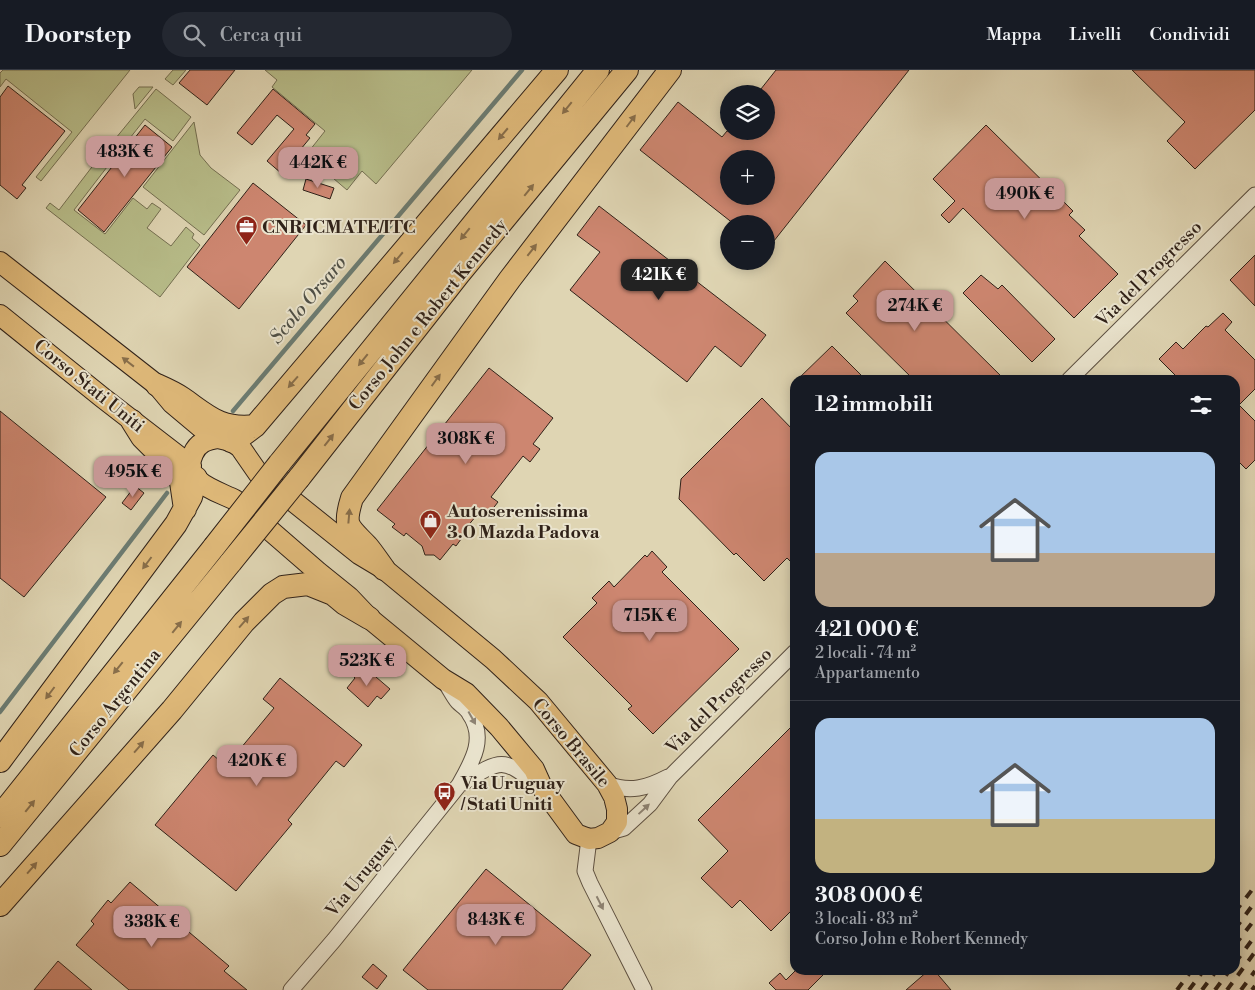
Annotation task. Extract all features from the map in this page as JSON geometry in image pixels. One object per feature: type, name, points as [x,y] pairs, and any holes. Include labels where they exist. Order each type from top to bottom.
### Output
[{"type":"highway","points":[[225,439],[239,438],[255,426],[557,70]]},
{"type":"highway","name":"Corso John e Robert Kennedy","points":[[222,555],[279,464],[598,70]]},
{"type":"highway","name":"Corso John e Robert Kennedy","points":[[222,555],[299,478],[453,282],[627,70]]},
{"type":"highway","points":[[384,569],[369,547],[352,531],[348,524],[347,515],[352,498],[510,279],[670,70]]},
{"type":"highway","points":[[158,385],[181,397],[210,419],[229,426],[255,426]]},
{"type":"highway","points":[[132,421],[142,437],[174,469],[180,482],[185,509]]},
{"type":"highway","points":[[0,761],[176,524],[199,478]]},
{"type":"highway","name":"Corso Argentina","points":[[0,816],[222,555]]},
{"type":"highway","name":"Corso Argentina","points":[[0,845],[222,555]]},
{"type":"highway","points":[[0,905],[172,710],[244,622],[272,594],[283,587],[308,584],[333,594],[344,604],[369,618]]},
{"type":"main road","points":[[0,262],[158,385],[172,403],[203,429],[225,439]]},
{"type":"main road","name":"Corso Stati Uniti","points":[[0,315],[132,421],[199,478],[235,500],[318,572],[350,597],[369,618]]},
{"type":"main road","name":"Corso Brasile","points":[[225,439],[246,455],[258,473],[359,554],[384,569],[493,659],[538,700],[607,784],[618,809],[617,822],[610,832]]},
{"type":"main road","points":[[199,478],[191,458],[196,448],[204,441],[225,439]]},
{"type":"main road","points":[[369,618],[443,679],[466,693],[499,726],[534,769],[543,789],[587,848],[598,838],[610,832]]},
{"type":"street","name":"Via del Progresso","points":[[1074,375],[1255,195]]},
{"type":"street","name":"Via del Progresso","points":[[610,832],[624,828],[654,799],[670,777],[790,657]]},
{"type":"street","name":"Via Uruguay","points":[[291,990],[334,940],[459,785],[474,759],[478,735],[476,725],[469,712],[458,701],[443,679]]},
{"type":"street","name":"Via Uruguay","points":[[459,785],[496,764],[507,764],[518,769],[543,789]]},
{"type":"street","name":"Via del Progresso","points":[[607,784],[624,789],[641,789],[670,777]]},
{"type":"street","points":[[587,848],[586,871],[590,883],[644,990]]},
{"type":"green space","points":[[3,70],[130,70],[41,181],[36,177],[72,132],[6,79],[0,87],[0,73]]},
{"type":"green space","points":[[173,70],[186,70],[173,85],[165,79]]},
{"type":"green space","points":[[265,70],[472,70],[376,184],[362,171],[347,190],[306,155],[325,131],[272,87],[277,80]]},
{"type":"green space","points":[[139,87],[153,87],[135,109],[133,94]]},
{"type":"green space","points":[[156,89],[191,117],[173,141],[145,119],[111,162],[102,155]]},
{"type":"green space","points":[[194,122],[200,155],[211,168],[240,190],[204,235],[143,187]]},
{"type":"green space","points":[[98,159],[107,167],[74,210],[105,234],[133,198],[147,209],[152,203],[161,209],[147,228],[171,246],[186,227],[194,234],[192,238],[200,245],[160,297],[46,208],[50,203],[59,210]]},
{"type":"building","points":[[190,70],[235,70],[207,105],[179,83]]},
{"type":"building","points":[[776,70],[909,70],[775,240],[775,215],[723,215],[640,150],[678,102],[720,135],[720,140],[775,140],[775,85],[764,85]]},
{"type":"building","points":[[1132,70],[1255,70],[1255,110],[1195,169],[1167,141],[1185,122]]},
{"type":"building","points":[[8,86],[65,131],[22,185],[26,188],[17,199],[0,185],[0,97]]},
{"type":"building","points":[[273,89],[315,124],[306,135],[310,138],[281,173],[267,161],[294,129],[277,115],[252,145],[237,133]]},
{"type":"building","points":[[145,125],[172,147],[104,232],[78,210]]},
{"type":"building","points":[[986,125],[1073,211],[1069,215],[1085,230],[1079,236],[1118,274],[1074,318],[963,208],[949,223],[941,215],[955,201],[933,179]]},
{"type":"building","points":[[306,179],[334,188],[330,199],[303,190]]},
{"type":"building","name":"CNR ICMATE/ITC","points":[[253,183],[306,225],[239,309],[187,267]]},
{"type":"building","points":[[599,206],[766,335],[741,367],[715,346],[687,382],[570,290],[600,252],[577,235]]},
{"type":"building","points":[[1255,255],[1255,306],[1230,280]]},
{"type":"building","points":[[885,261],[1000,375],[909,375],[846,313],[858,301],[853,296]]},
{"type":"building","points":[[981,275],[998,289],[1002,285],[1055,339],[1032,362],[963,293]]},
{"type":"building","points":[[1223,313],[1232,322],[1225,330],[1255,360],[1255,389],[1240,404],[1240,375],[1175,375],[1159,359],[1176,342],[1183,349],[1206,326],[1208,327]]},
{"type":"building","points":[[832,346],[861,375],[802,375]]},
{"type":"building","points":[[489,368],[553,418],[533,444],[540,449],[530,462],[523,456],[491,497],[498,502],[488,515],[481,510],[462,533],[464,535],[456,546],[453,544],[440,560],[434,555],[425,555],[422,546],[406,533],[404,536],[392,527],[395,524],[377,510]]},
{"type":"building","points":[[762,398],[790,427],[790,561],[787,558],[764,581],[736,553],[734,555],[679,499],[681,479]]},
{"type":"building","points":[[1240,406],[1255,421],[1255,460],[1246,469],[1240,463]]},
{"type":"building","points":[[0,411],[106,497],[24,597],[0,578]]},
{"type":"building","points":[[135,486],[144,493],[131,510],[122,503]]},
{"type":"building","points":[[652,551],[667,567],[662,572],[739,649],[653,734],[628,709],[632,706],[563,637],[597,603],[592,598],[609,581],[614,587],[645,555],[647,557]]},
{"type":"building","points":[[362,665],[390,689],[381,699],[377,696],[368,707],[347,688],[355,678],[353,676]]},
{"type":"building","points":[[280,678],[362,745],[344,767],[336,761],[288,820],[292,824],[236,891],[155,825],[213,755],[226,766],[274,708],[263,699]]},
{"type":"building","points":[[790,728],[790,912],[771,931],[740,900],[732,908],[701,878],[728,851],[698,820]]},
{"type":"building","points":[[486,869],[591,955],[562,990],[428,990],[403,970]]},
{"type":"building","points":[[130,882],[229,966],[224,971],[247,990],[129,990],[76,945],[94,924],[91,921],[108,900],[111,903]]},
{"type":"building","points":[[58,961],[92,990],[34,990]]},
{"type":"building","points":[[373,964],[387,976],[377,989],[362,977]]},
{"type":"building","points":[[780,973],[786,980],[791,975],[823,975],[808,990],[776,990],[769,983]]},
{"type":"building","points":[[923,975],[938,975],[951,990],[906,990]]},
{"type":"waterway","name":"Scolo Orsaro","points":[[233,411],[522,70]]},
{"type":"waterway","name":"Scolo Orsaro","points":[[0,712],[167,493]]},
{"type":"railway","points":[[1240,906],[1255,886]]},
{"type":"railway","points":[[1240,922],[1255,902]]},
{"type":"railway","points":[[1240,938],[1255,919]]},
{"type":"railway","points":[[1240,956],[1255,936]]},
{"type":"railway","points":[[1240,972],[1255,952]]},
{"type":"railway","points":[[1241,990],[1255,971]]},
{"type":"railway","points":[[1177,990],[1188,975]]},
{"type":"railway","points":[[1189,990],[1200,975]]},
{"type":"railway","points":[[1202,990],[1213,975]]},
{"type":"railway","points":[[1215,990],[1226,975]]},
{"type":"railway","points":[[1227,990],[1238,975]]},
{"type":"railway","points":[[1252,990],[1255,986]]},
{"type":"place","name":"CNR ICMATE/ITC","points":[[246,246]]},
{"type":"place","name":"Autoserenissima 3.0 Mazda Padova","points":[[431,540]]},
{"type":"place","name":"Via Uruguay / Stati Uniti","points":[[445,812]]}]
